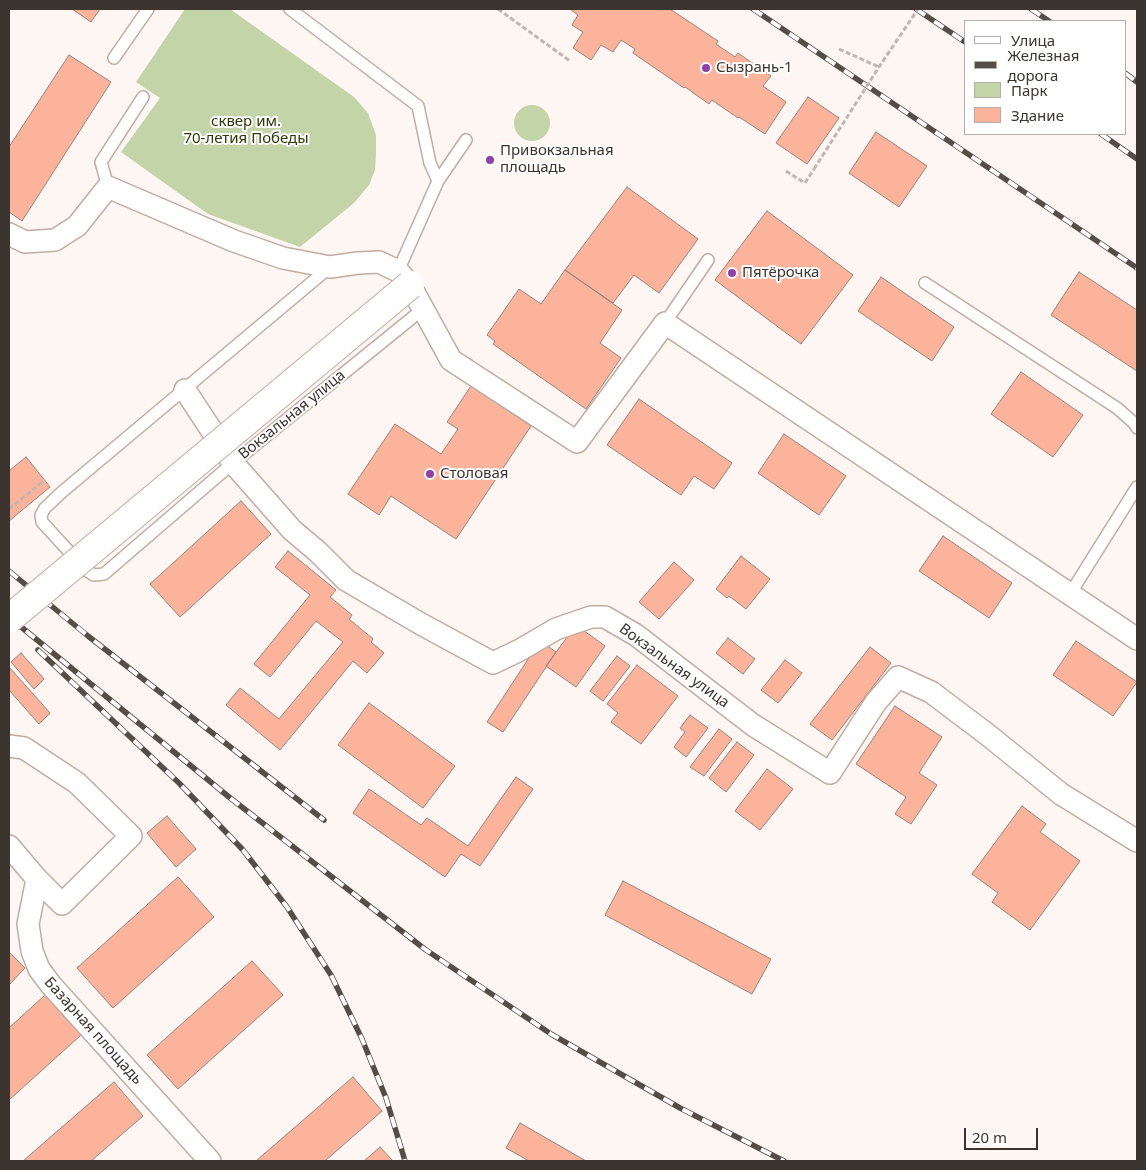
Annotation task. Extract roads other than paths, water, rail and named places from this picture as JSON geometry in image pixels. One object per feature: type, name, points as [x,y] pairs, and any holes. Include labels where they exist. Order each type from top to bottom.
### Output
[{"type":"street","points":[[9,234],[25,242],[55,240],[77,226],[108,187],[234,240],[283,258],[330,268],[358,263],[379,262],[404,278],[451,360],[577,442],[665,323],[1137,639]]},
{"type":"street","points":[[9,619],[404,278]]},
{"type":"street","points":[[185,390],[233,463]]},
{"type":"street","name":"Вокзальная улица","points":[[233,463],[292,530],[318,552],[346,580],[493,663],[556,629],[591,617],[605,617],[636,635],[753,725],[830,773],[876,702],[898,677],[931,692],[988,734],[1061,794],[1137,841]]},
{"type":"street","points":[[9,746],[24,748],[77,783],[131,836],[62,904],[37,879],[9,846]]},
{"type":"street","name":"Базарная площадь","points":[[37,879],[28,924],[32,951],[39,969],[51,985],[210,1161]]},
{"type":"lane","points":[[114,58],[148,9]]},
{"type":"lane","points":[[290,9],[418,106],[430,164],[438,181]]},
{"type":"lane","points":[[108,187],[102,162],[143,97]]},
{"type":"lane","points":[[404,278],[438,181],[466,140]]},
{"type":"lane","points":[[665,323],[708,260]]},
{"type":"lane","points":[[233,463],[104,574],[94,575],[86,570],[42,522],[41,515],[45,508],[62,492],[330,268]]},
{"type":"lane","points":[[925,283],[1117,408],[1137,428]]},
{"type":"lane","name":"Вокзальная улица","points":[[233,463],[423,309]]},
{"type":"lane","points":[[1070,594],[1137,487]]},
{"type":"railway","points":[[753,9],[1137,268]]},
{"type":"railway","points":[[916,9],[964,41]]},
{"type":"railway","points":[[1031,9],[1048,20]]},
{"type":"railway","points":[[1126,74],[1137,82]]},
{"type":"railway","points":[[1102,135],[1137,159]]},
{"type":"railway","points":[[9,571],[88,636],[324,820]]},
{"type":"railway","points":[[9,617],[229,797],[426,950],[551,1034],[680,1108],[784,1161]]},
{"type":"railway","points":[[38,650],[179,783],[243,850],[287,907],[331,975],[362,1039],[386,1098],[405,1161]]},
{"type":"place","name":"Сызрань-1","points":[[706,68]]},
{"type":"place","name":"Привокзальная площадь","points":[[490,160]]},
{"type":"place","name":"Пятёрочка","points":[[732,273]]},
{"type":"place","name":"Столовая","points":[[430,474]]},
{"type":"park label","name":"сквер им. 70-летия Победы","points":[[246,130]]}]
